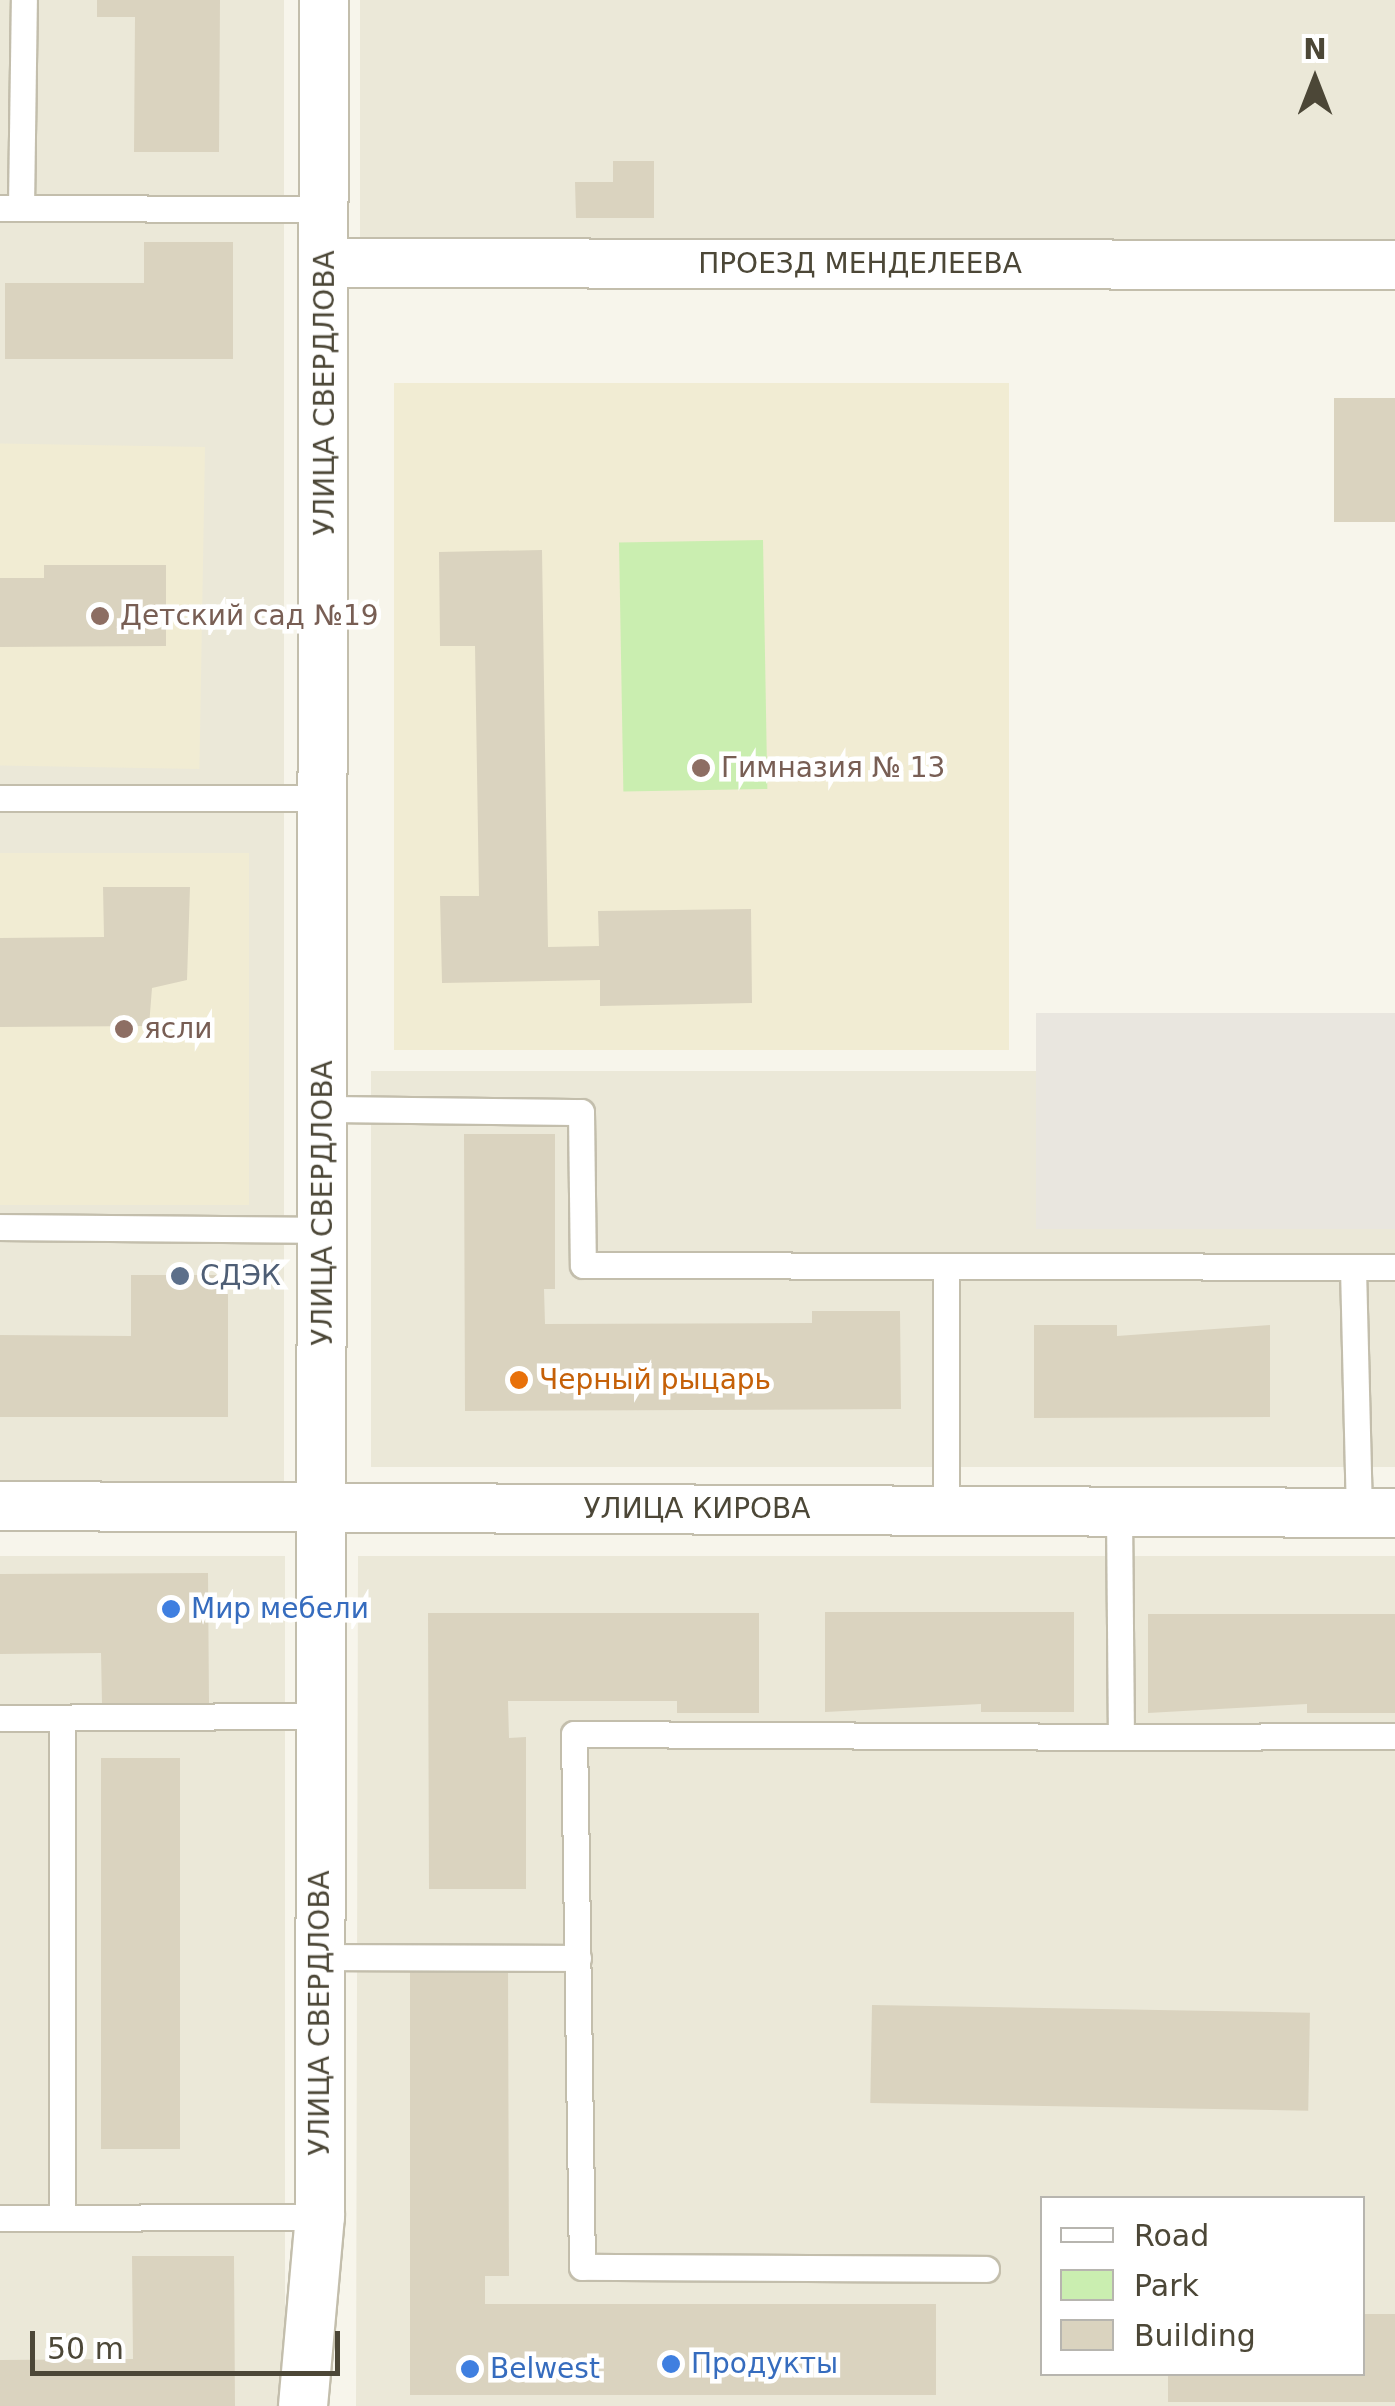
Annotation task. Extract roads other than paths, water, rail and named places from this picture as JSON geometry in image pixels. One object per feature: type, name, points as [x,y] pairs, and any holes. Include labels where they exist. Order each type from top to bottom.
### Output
[{"type":"street","name":"УЛИЦА СВЕРДЛОВА","points":[[303,2406],[320,2217],[322,1230],[328,798],[324,0]]},
{"type":"street","name":"ПРОЕЗД МЕНДЕЛЕЕВА","points":[[326,263],[1395,264]]},
{"type":"street","name":"УЛИЦА КИРОВА","points":[[0,1506],[1377,1513]]},
{"type":"lane","points":[[24,0],[11,208],[324,210]]},
{"type":"lane","points":[[0,798],[328,798]]},
{"type":"lane","points":[[324,1109],[581,1112],[583,1264],[1395,1268]]},
{"type":"lane","points":[[0,1227],[322,1230]]},
{"type":"lane","points":[[946,1266],[946,1511]]},
{"type":"lane","points":[[1353,1268],[1377,1513]]},
{"type":"lane","points":[[1119,1512],[1121,1737]]},
{"type":"lane","points":[[0,1718],[321,1716]]},
{"type":"lane","points":[[62,1718],[62,2218]]},
{"type":"lane","points":[[986,2269],[582,2266],[574,1734],[1395,1736]]},
{"type":"lane","points":[[320,1957],[578,1958]]},
{"type":"lane","points":[[0,2218],[320,2217]]},
{"type":"place","name":"Детский сад №19","points":[[100,616]]},
{"type":"place","name":"Гимназия № 13","points":[[701,768]]},
{"type":"place","name":"ясли","points":[[124,1029]]},
{"type":"place","name":"СДЭК","points":[[180,1276]]},
{"type":"place","name":"Черный рыцарь","points":[[519,1380]]},
{"type":"place","name":"Мир мебели","points":[[171,1609]]},
{"type":"place","name":"Продукты","points":[[671,2364]]},
{"type":"place","name":"Belwest","points":[[470,2369]]}]
